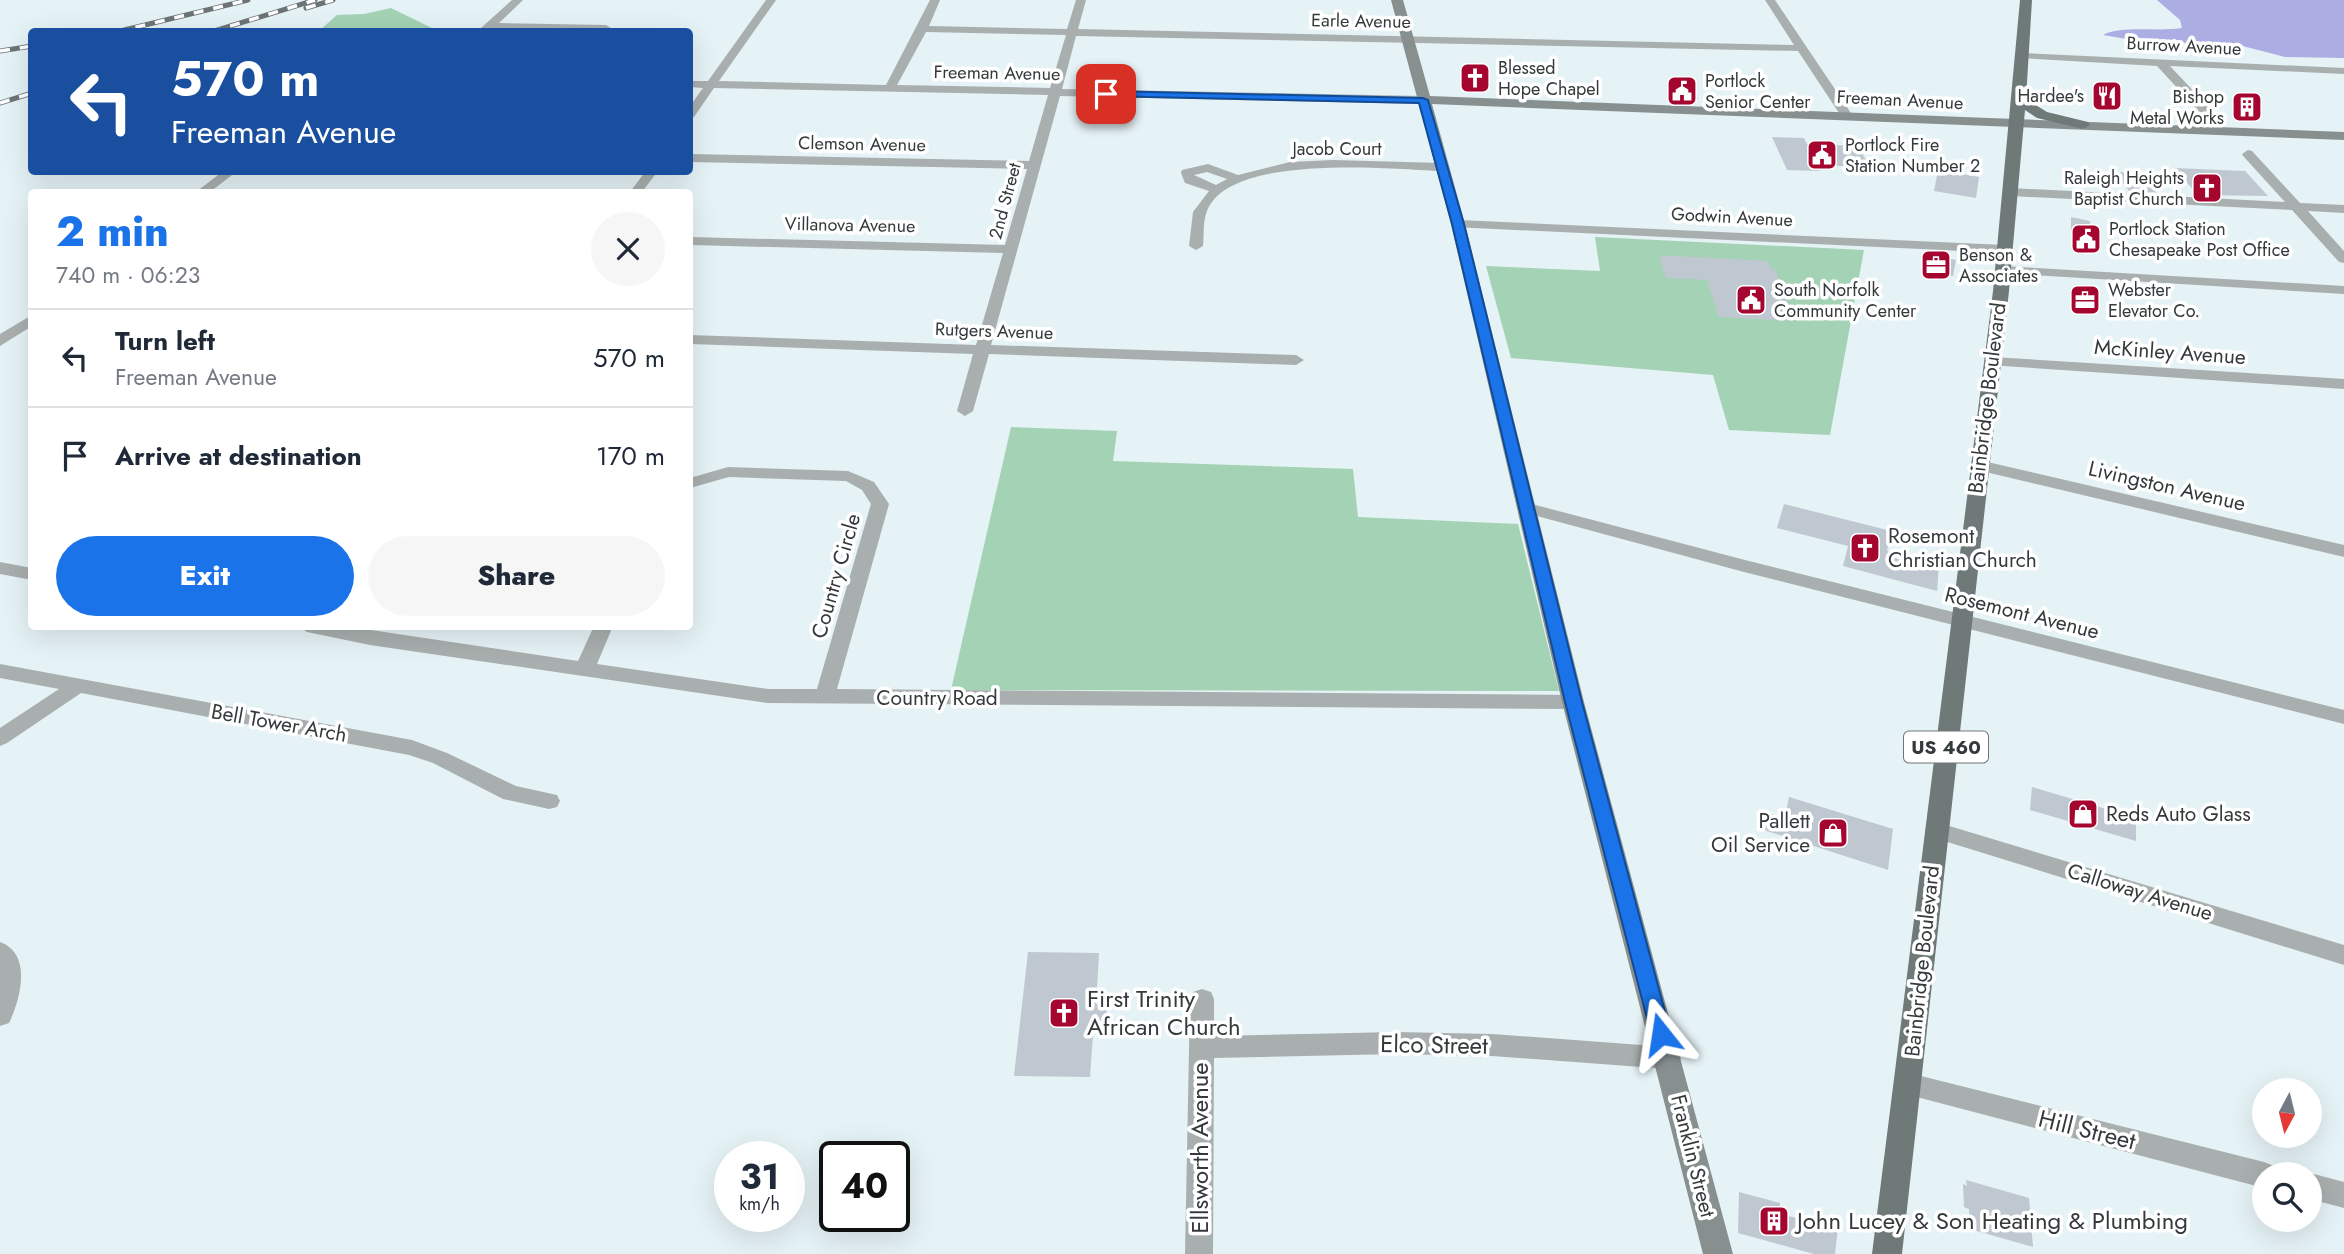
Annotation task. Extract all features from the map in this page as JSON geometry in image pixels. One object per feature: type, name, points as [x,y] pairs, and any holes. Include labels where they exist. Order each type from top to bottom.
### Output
[{"type":"main road","name":"Bainbridge Boulevard","points":[[1886,1254],[1909,1084],[1936,830],[1993,362],[2018,125],[2026,0]]},
{"type":"main road","points":[[2020,101],[2042,115],[2083,125]]},
{"type":"street","points":[[488,28],[518,0]]},
{"type":"street","points":[[693,109],[771,0]]},
{"type":"street","points":[[889,89],[935,0]]},
{"type":"street","name":"2nd Street","points":[[965,411],[1081,0]]},
{"type":"street","name":"Franklin Street","points":[[1397,0],[1458,224],[1573,702],[1718,1254]]},
{"type":"street","points":[[1770,0],[1799,48],[1847,116]]},
{"type":"street","name":"Earle Avenue","points":[[922,29],[1799,48]]},
{"type":"street","name":"Burrow Avenue","points":[[2023,55],[2344,71]]},
{"type":"street","points":[[2161,63],[2210,116]]},
{"type":"street","name":"Freeman Avenue","points":[[693,84],[1423,100],[2344,136]]},
{"type":"street","name":"Freeman Avenue","points":[[2018,125],[2079,134],[2344,147]]},
{"type":"street","points":[[2248,154],[2344,259]]},
{"type":"street","name":"Clemson Avenue","points":[[693,158],[1033,165]]},
{"type":"street","name":"Jacob Court","points":[[1196,246],[1196,222],[1203,208],[1218,190],[1235,178],[1272,167],[1305,164],[1442,167]]},
{"type":"street","points":[[1218,190],[1190,180],[1187,173],[1208,168],[1235,178]]},
{"type":"street","points":[[206,189],[226,175]]},
{"type":"street","points":[[2010,192],[2344,209]]},
{"type":"street","name":"Godwin Avenue","points":[[1458,224],[2004,260],[2344,290]]},
{"type":"street","name":"Villanova Avenue","points":[[693,240],[1010,249]]},
{"type":"street","points":[[0,341],[28,322]]},
{"type":"street","name":"Rutgers Avenue","points":[[693,340],[1296,360]]},
{"type":"street","name":"McKinley Avenue","points":[[1993,362],[2344,384]]},
{"type":"street","name":"Livingston Avenue","points":[[1979,465],[2344,551]]},
{"type":"street","name":"Country Circle","points":[[693,483],[728,472],[835,475],[864,482],[876,491],[880,504],[825,697]]},
{"type":"street","name":"Rosemont Avenue","points":[[1528,508],[2344,717]]},
{"type":"street","points":[[0,568],[28,573]]},
{"type":"street","name":"Country Road","points":[[332,630],[768,696],[1573,702]]},
{"type":"street","points":[[584,670],[602,630]]},
{"type":"street","name":"Bell Tower Arch","points":[[0,671],[412,748],[440,758],[511,793],[549,801]]},
{"type":"street","points":[[0,738],[76,687]]},
{"type":"street","name":"Calloway Avenue","points":[[1936,830],[2344,955]]},
{"type":"street","points":[[0,952],[10,965],[9,987],[0,1015]]},
{"type":"street","name":"Ellsworth Avenue","points":[[1199,1254],[1202,999]]},
{"type":"street","name":"Elco Street","points":[[1201,1047],[1465,1045],[1668,1058]]},
{"type":"street","name":"Hill Street","points":[[1909,1084],[2252,1172]]},
{"type":"street","points":[[2322,1189],[2344,1195]]},
{"type":"green space","points":[[391,8],[432,28],[322,28],[337,15],[364,14]]},
{"type":"green space","points":[[1595,237],[1864,250],[1830,435],[1729,430],[1713,375],[1511,358],[1486,266],[1600,271]]},
{"type":"green space","points":[[1011,427],[1117,431],[1113,461],[1353,469],[1358,517],[1518,524],[1559,691],[951,690]]},
{"type":"water","points":[[2157,0],[2344,0],[2344,58],[2285,57],[2235,44],[2145,42],[2103,35],[2130,29],[2182,28],[2180,20]]},
{"type":"building","name":"Portlock Senior Center","points":[[1669,82],[1689,82],[1698,99],[1677,98]]},
{"type":"building","name":"Portlock Fire Station Number 2","points":[[1772,137],[1804,138],[1807,144],[1858,146],[1870,167],[1817,165],[1820,171],[1787,170]]},
{"type":"building","name":"Raleigh Heights Baptist Church","points":[[2174,168],[2245,171],[2268,196],[2198,195]]},
{"type":"building","points":[[1938,170],[1979,177],[1976,198],[1934,191]]},
{"type":"building","points":[[2114,172],[2141,173],[2157,193],[2129,191]]},
{"type":"building","points":[[2071,217],[2090,221],[2091,238],[2071,233]]},
{"type":"building","name":"South Norfolk Community Center","points":[[1659,255],[1768,261],[1771,269],[1775,269],[1795,321],[1719,317],[1707,280],[1666,278]]},
{"type":"building","name":"Benson & Associates","points":[[1931,255],[1956,260],[1953,276],[1928,273]]},
{"type":"building","name":"Rosemont Christian Church","points":[[1784,504],[1891,531],[1887,551],[1892,552],[1891,557],[1920,565],[1922,560],[1939,564],[1937,591],[1843,566],[1848,546],[1777,528]]},
{"type":"building","name":"Reds Auto Glass","points":[[2032,787],[2136,818],[2136,841],[2030,810]]},
{"type":"building","name":"Pallett Oil Service","points":[[1789,797],[1893,829],[1888,870],[1764,830],[1768,813],[1785,818]]},
{"type":"building","name":"First Trinity African Church","points":[[1028,952],[1099,953],[1096,1004],[1107,1005],[1106,1021],[1094,1021],[1090,1077],[1014,1076]]},
{"type":"building","points":[[1966,1180],[2029,1198],[2033,1247],[1970,1229],[1969,1209],[1964,1207],[1963,1184],[1967,1186]]},
{"type":"building","name":"John Lucey & Son Heating & Plumbing","points":[[1739,1192],[1780,1203],[1780,1214],[1838,1228],[1835,1254],[1814,1254],[1738,1233]]},
{"type":"railway","points":[[132,28],[248,0]]},
{"type":"railway","points":[[224,28],[315,0]]},
{"type":"railway","points":[[306,8],[333,0]]},
{"type":"railway","points":[[0,51],[28,47]]},
{"type":"railway","points":[[0,103],[28,94]]},
{"type":"place","name":"Blessed Hope Chapel","points":[[1475,78]]},
{"type":"place","name":"Portlock Senior Center","points":[[1682,91]]},
{"type":"place","name":"Hardee's","points":[[2107,96]]},
{"type":"place","name":"Bishop Metal Works","points":[[2247,107]]},
{"type":"place","name":"Portlock Fire Station Number 2","points":[[1822,155]]},
{"type":"place","name":"Raleigh Heights Baptist Church","points":[[2207,188]]},
{"type":"place","name":"Portlock Station Chesapeake Post Office","points":[[2086,239]]},
{"type":"place","name":"Benson & Associates","points":[[1936,265]]},
{"type":"place","name":"South Norfolk Community Center","points":[[1751,300]]},
{"type":"place","name":"Webster Elevator Co.","points":[[2085,300]]},
{"type":"place","name":"Rosemont Christian Church","points":[[1865,548]]},
{"type":"place","name":"Reds Auto Glass","points":[[2083,814]]},
{"type":"place","name":"Pallett Oil Service","points":[[1833,833]]},
{"type":"place","name":"First Trinity African Church","points":[[1064,1013]]},
{"type":"place","name":"John Lucey & Son Heating & Plumbing","points":[[1774,1221]]},
{"type":"route","points":[[1106,94],[1423,100],[1458,224],[1573,702],[1661,1034]]}]
